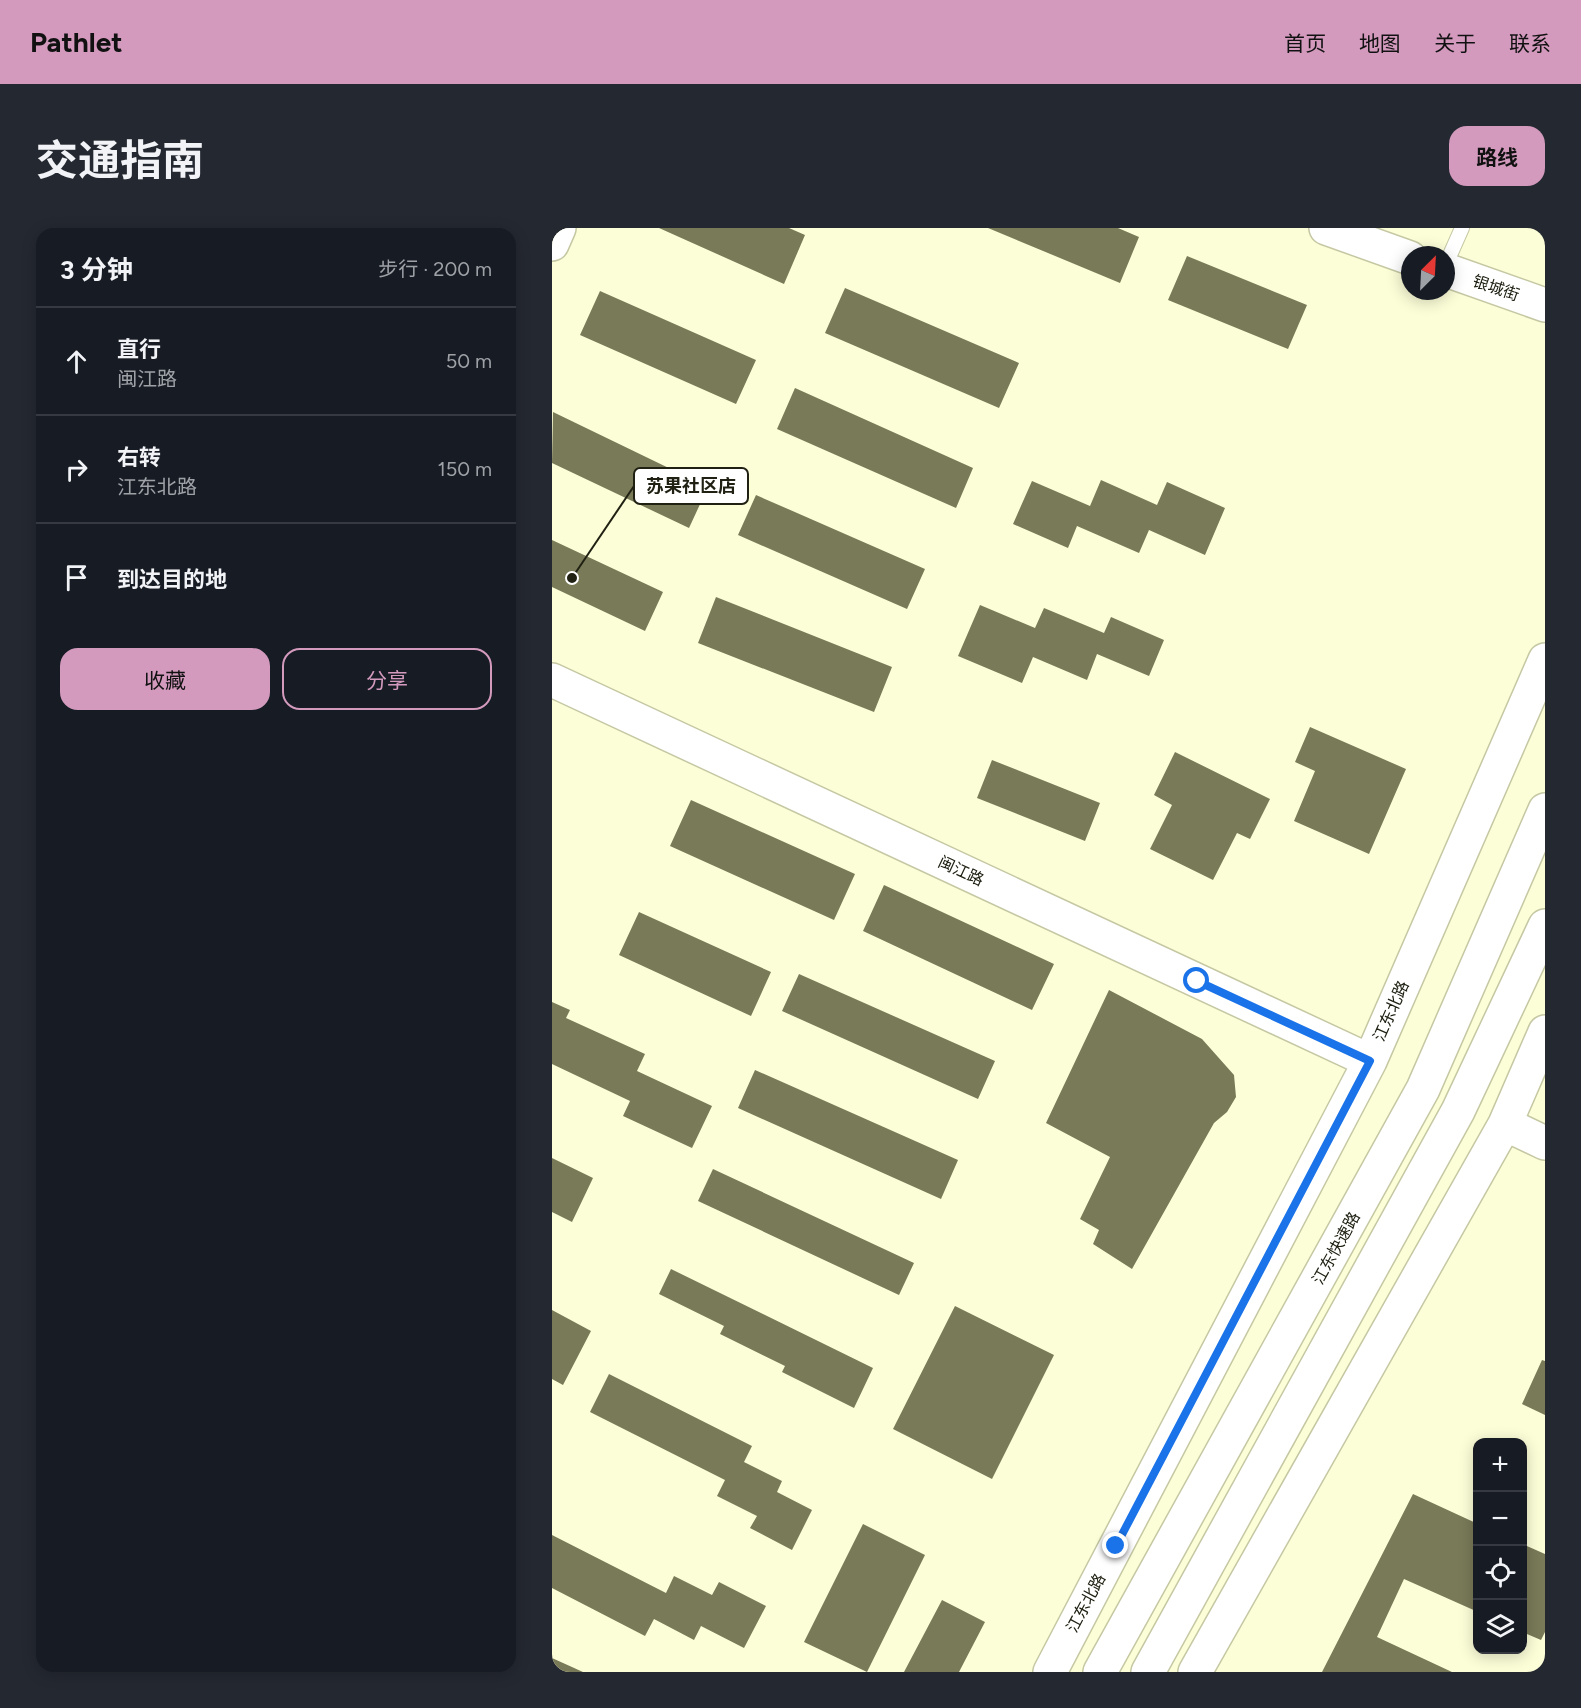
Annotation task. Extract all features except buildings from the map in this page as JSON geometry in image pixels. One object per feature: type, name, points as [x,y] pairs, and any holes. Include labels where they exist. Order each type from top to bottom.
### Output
[{"type":"main road","points":[[552,244],[560,228]]},
{"type":"main road","points":[[1326,228],[1401,255]]},
{"type":"main road","name":"银城街","points":[[1455,273],[1545,305]]},
{"type":"main road","name":"江东北路","points":[[1050,1672],[1370,1061],[1545,660]]},
{"type":"main road","name":"闽江路","points":[[552,680],[1370,1061]]},
{"type":"main road","name":"江东快速路","points":[[1101,1672],[1424,1089],[1545,810]]},
{"type":"main road","points":[[1148,1672],[1458,1111],[1545,926]]},
{"type":"main road","points":[[1196,1672],[1505,1124],[1545,1032]]},
{"type":"main road","points":[[1505,1124],[1545,1143]]},
{"type":"lane","points":[[1454,246],[1462,228]]},
{"type":"place","name":"苏果社区店","points":[[572,578]]},
{"type":"route","points":[[1116,1546],[1370,1061],[1197,981]]}]
